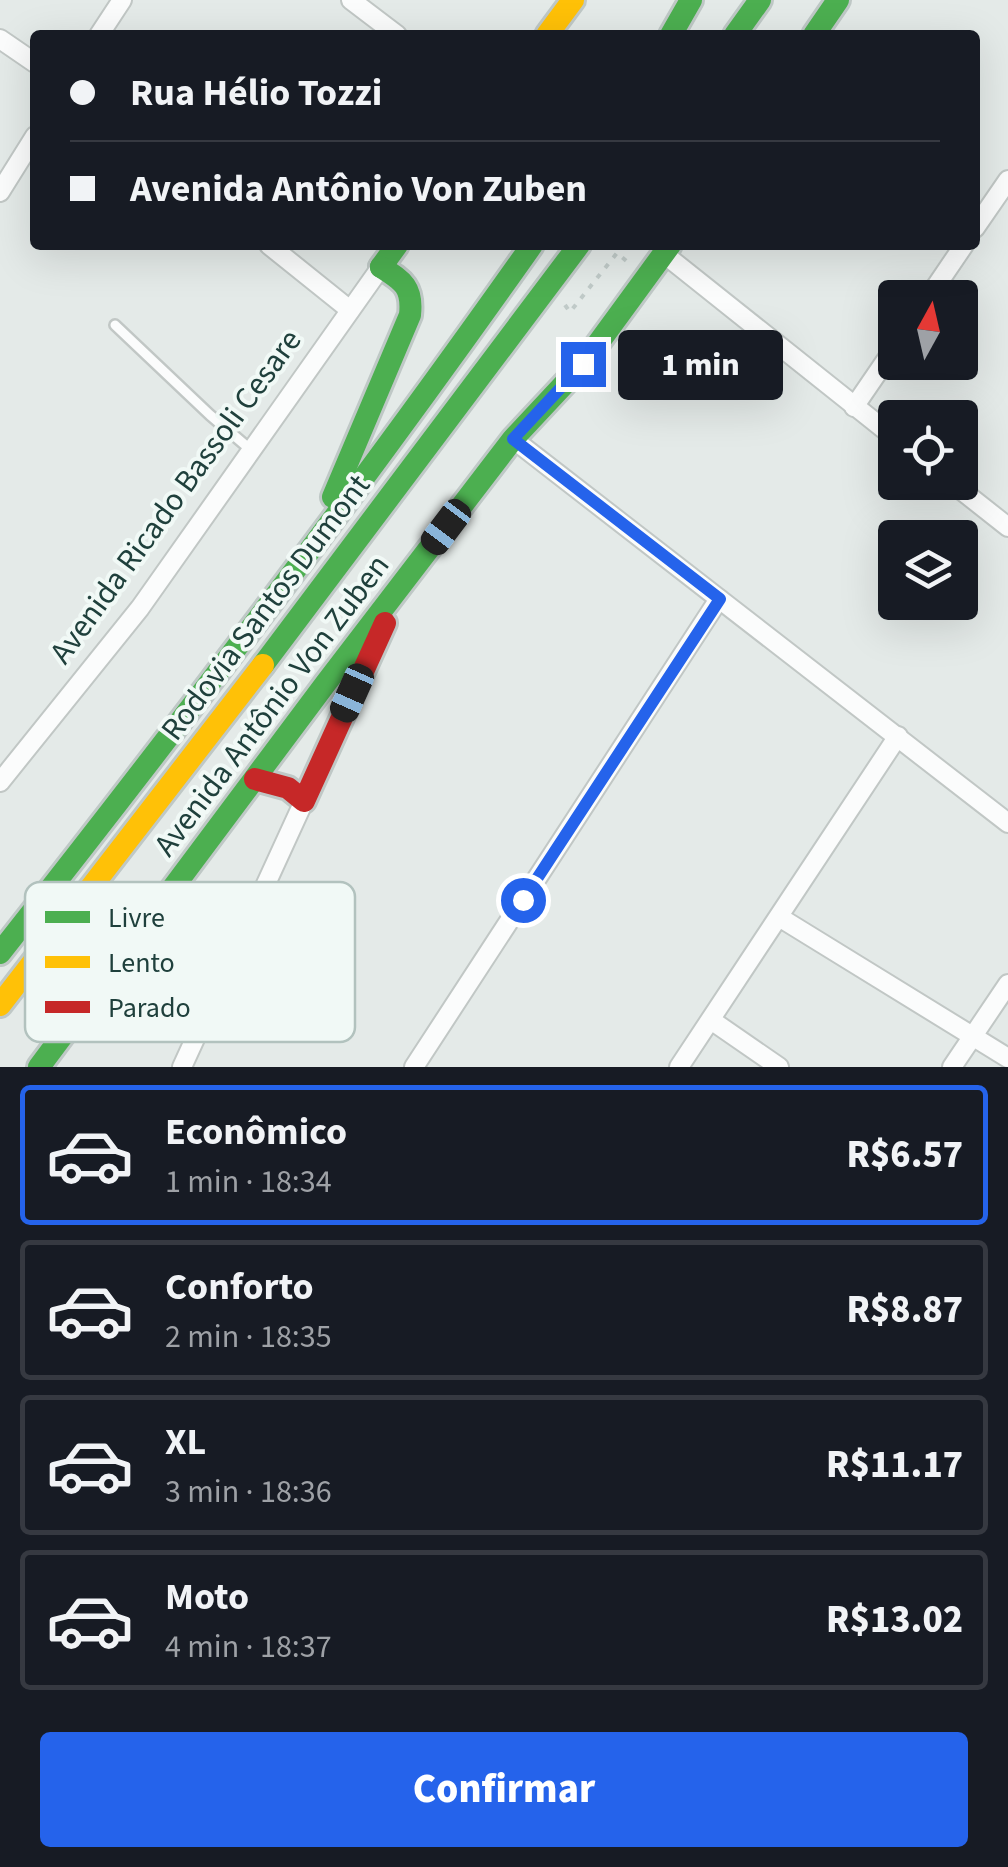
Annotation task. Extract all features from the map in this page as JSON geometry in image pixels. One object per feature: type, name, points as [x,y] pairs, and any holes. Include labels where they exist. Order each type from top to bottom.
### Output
[{"type":"main road","points":[[551,30],[572,0]]},
{"type":"main road","points":[[674,30],[691,0]]},
{"type":"main road","points":[[739,30],[760,0]]},
{"type":"main road","points":[[817,30],[838,0]]},
{"type":"main road","name":"Avenida Ricado Bassoli Cesare","points":[[381,267],[393,250]]},
{"type":"main road","name":"Rodovia Santos Dumont","points":[[56,882],[316,542],[528,250]]},
{"type":"main road","name":"Rodovia Santos Dumont","points":[[95,882],[575,250]]},
{"type":"main road","name":"Avenida Antônio Von Zuben","points":[[179,882],[513,439],[583,364],[667,250]]},
{"type":"main road","points":[[316,542],[410,314],[408,288],[381,267]]},
{"type":"main road","points":[[255,780],[288,788],[304,801],[402,586]]},
{"type":"main road","name":"Rodovia Santos Dumont","points":[[0,953],[25,921]]},
{"type":"main road","name":"Rodovia Santos Dumont","points":[[0,1005],[25,973]]},
{"type":"main road","name":"Avenida Antônio Von Zuben","points":[[40,1067],[59,1042]]},
{"type":"street","points":[[102,30],[122,0]]},
{"type":"street","points":[[351,0],[390,30]]},
{"type":"street","points":[[0,39],[30,60]]},
{"type":"street","points":[[0,192],[30,144]]},
{"type":"street","points":[[980,221],[1008,180]]},
{"type":"street","points":[[275,250],[350,310]]},
{"type":"street","points":[[667,250],[878,425]]},
{"type":"street","points":[[940,280],[961,250]]},
{"type":"street","name":"Avenida Ricado Bassoli Cesare","points":[[0,782],[140,608],[381,267]]},
{"type":"street","points":[[854,407],[878,371]]},
{"type":"street","points":[[513,439],[1008,823]]},
{"type":"street","points":[[974,500],[1008,527]]},
{"type":"street","points":[[414,1067],[720,599]]},
{"type":"street","points":[[680,1067],[898,736]]},
{"type":"street","points":[[267,882],[304,801]]},
{"type":"street","points":[[779,917],[1008,1058]]},
{"type":"street","points":[[952,1067],[1008,984]]},
{"type":"street","points":[[711,1020],[780,1067]]},
{"type":"street","points":[[182,1067],[193,1042]]},
{"type":"lane","points":[[115,324],[251,450]]},
{"type":"path","points":[[564,305],[570,312],[618,253],[646,278]]},
{"type":"traffic: fast","points":[[674,30],[691,0]]},
{"type":"traffic: fast","points":[[739,30],[760,0]]},
{"type":"traffic: fast","points":[[817,30],[838,0]]},
{"type":"traffic: fast","points":[[381,267],[393,250]]},
{"type":"traffic: fast","points":[[55,882],[271,602],[528,250]]},
{"type":"traffic: fast","points":[[263,665],[575,250]]},
{"type":"traffic: fast","points":[[177,882],[513,439],[583,364],[666,250]]},
{"type":"traffic: fast","points":[[333,497],[410,315],[405,286],[381,267]]},
{"type":"traffic: fast","points":[[0,953],[25,921]]},
{"type":"traffic: fast","points":[[39,1067],[58,1042]]},
{"type":"traffic: slow","points":[[551,30],[573,0]]},
{"type":"traffic: slow","points":[[95,882],[263,665]]},
{"type":"traffic: slow","points":[[0,1005],[25,973]]},
{"type":"traffic: jam","points":[[255,779],[288,788],[304,801],[385,623]]},
{"type":"route","points":[[523,900],[720,599],[513,439],[583,364]]}]
